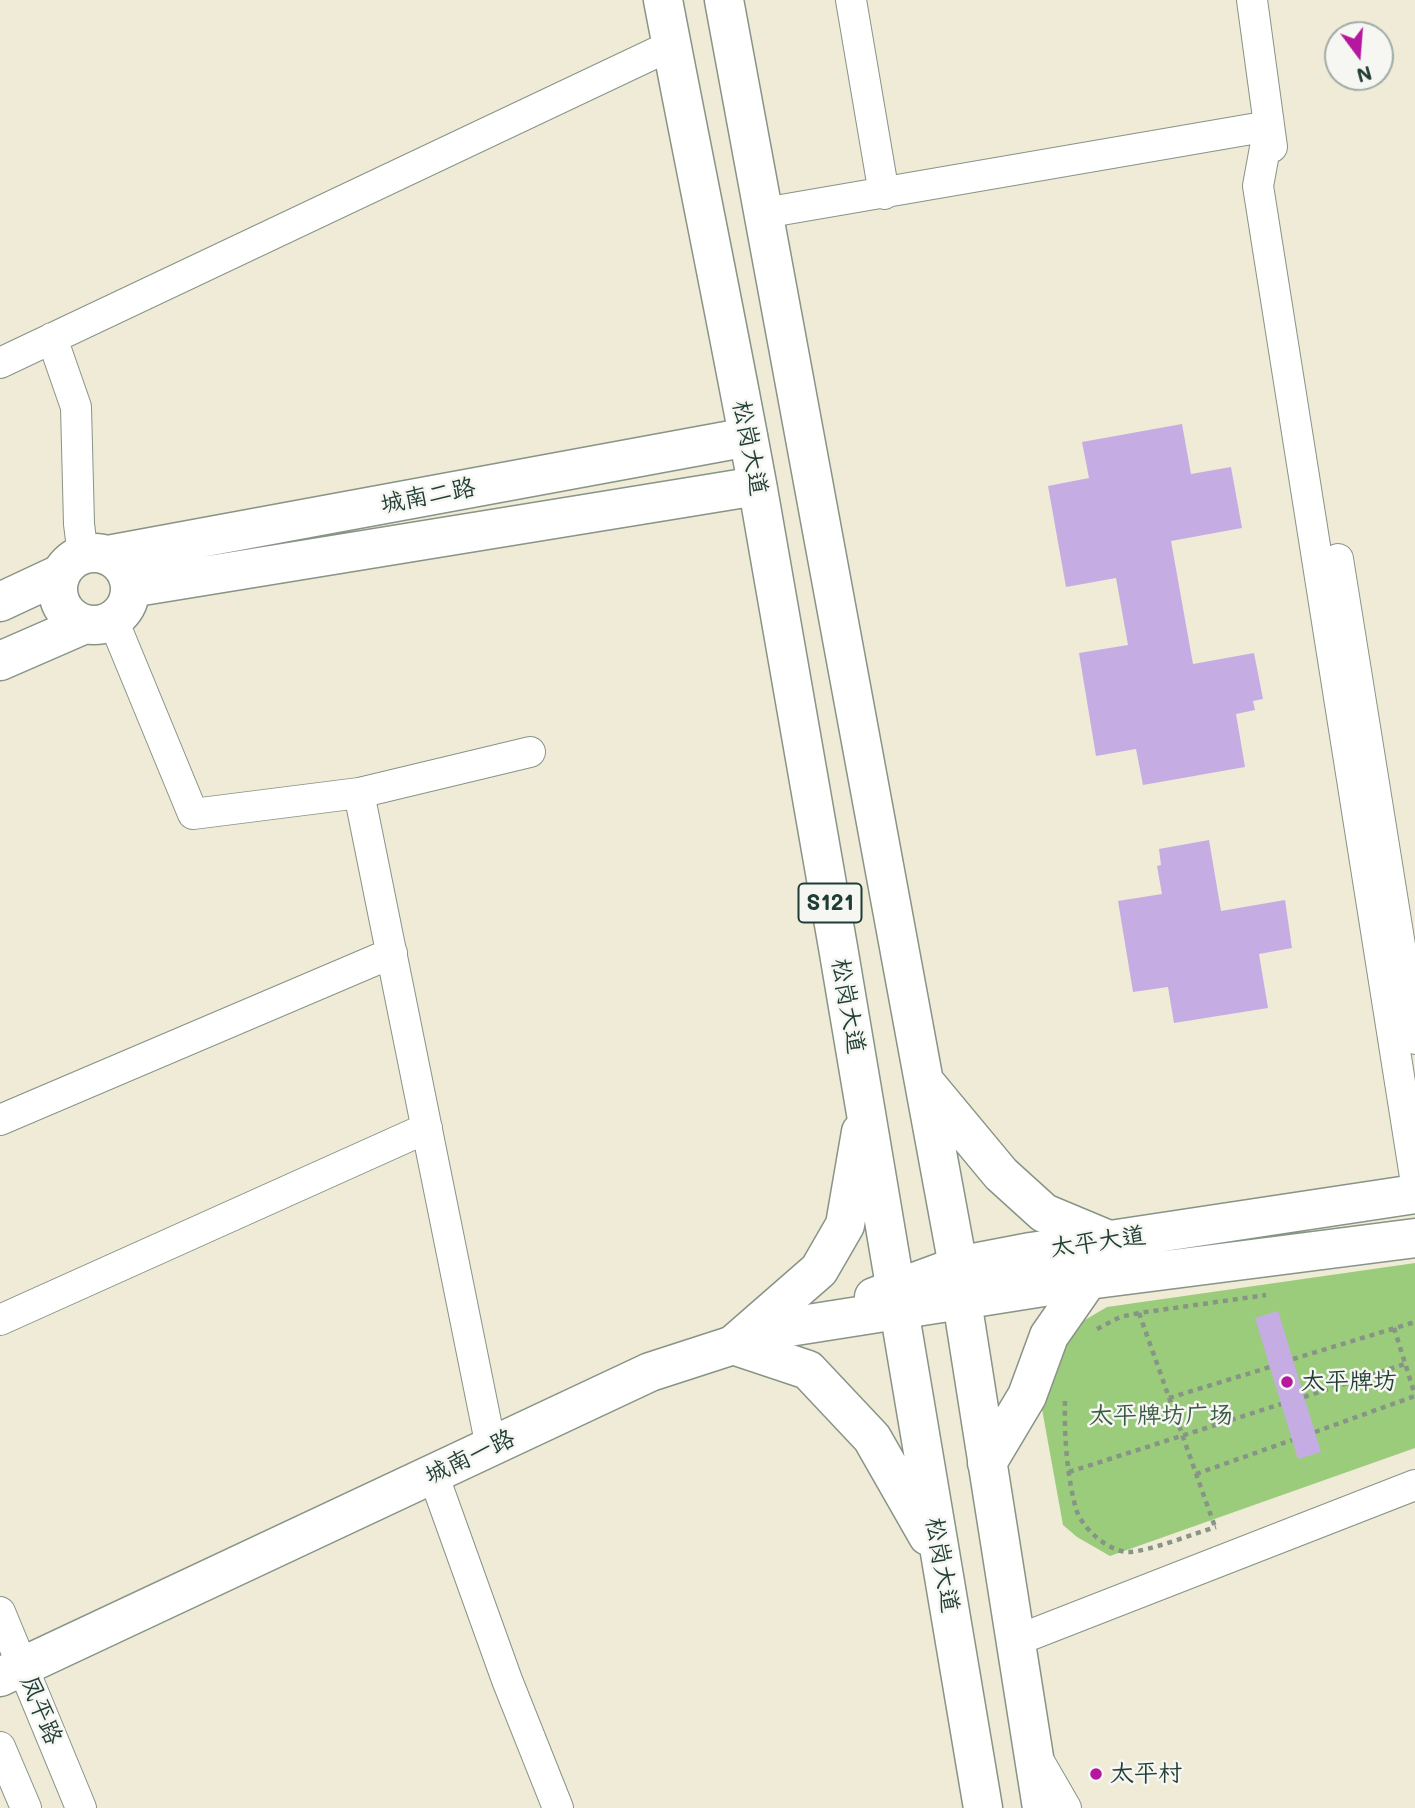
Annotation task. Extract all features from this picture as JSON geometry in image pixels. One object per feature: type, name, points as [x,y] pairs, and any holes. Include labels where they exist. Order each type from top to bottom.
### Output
[{"type":"main road","name":"松岗大道","points":[[663,0],[757,486],[866,1106],[983,1808]]},
{"type":"main road","name":"S121","points":[[724,0],[925,1081],[960,1283],[1042,1808]]},
{"type":"main road","name":"城南二路","points":[[0,602],[84,562],[748,437]]},
{"type":"main road","name":"城南二路","points":[[0,661],[110,611],[757,486]]},
{"type":"main road","points":[[84,562],[119,562],[128,575],[110,611],[74,619],[65,611],[57,587],[84,562]]},
{"type":"main road","points":[[925,1081],[1001,1174],[1044,1213],[1111,1241]]},
{"type":"main road","points":[[733,1345],[819,1270],[845,1224],[866,1106]]},
{"type":"main road","name":"太平大道","points":[[960,1283],[1031,1252],[1415,1194]]},
{"type":"main road","points":[[897,1299],[960,1283],[1088,1280],[1415,1238]]},
{"type":"main road","points":[[987,1463],[1027,1396],[1049,1336],[1088,1280]]},
{"type":"main road","name":"城南一路","points":[[12,1672],[650,1372],[789,1327],[897,1299]]},
{"type":"main road","points":[[733,1345],[808,1370],[872,1438],[941,1559]]},
{"type":"street","points":[[851,0],[884,194]]},
{"type":"street","points":[[1252,0],[1269,126],[1415,1039]]},
{"type":"street","points":[[0,363],[672,45]]},
{"type":"street","points":[[764,213],[1269,126]]},
{"type":"street","points":[[1269,126],[1258,186],[1415,1177]]},
{"type":"street","points":[[52,338],[76,407],[79,524],[84,562]]},
{"type":"street","points":[[110,611],[193,814],[359,793],[530,752]]},
{"type":"street","points":[[359,793],[491,1447]]},
{"type":"street","points":[[0,1120],[392,953]]},
{"type":"street","points":[[0,1320],[427,1128]]},
{"type":"street","points":[[433,1475],[558,1808]]},
{"type":"street","points":[[1015,1641],[1415,1485]]},
{"type":"street","name":"凤平路","points":[[0,1612],[12,1672],[81,1808]]},
{"type":"street","points":[[0,1746],[26,1808]]},
{"type":"street","points":[[1032,1749],[1066,1808]]},
{"type":"path","points":[[1094,1331],[1120,1317],[1277,1294]]},
{"type":"path","points":[[1139,1314],[1215,1527]]},
{"type":"path","points":[[1293,1359],[1415,1322]]},
{"type":"path","points":[[1315,1432],[1415,1395],[1394,1328]]},
{"type":"path","points":[[1304,1397],[1405,1364]]},
{"type":"path","points":[[1169,1398],[1270,1367]]},
{"type":"path","points":[[1065,1394],[1069,1472],[1077,1511],[1088,1528],[1105,1544],[1126,1552]]},
{"type":"path","points":[[1069,1472],[1281,1404]]},
{"type":"path","points":[[1196,1474],[1292,1440]]},
{"type":"green space","name":"太平牌坊广场","points":[[1415,1263],[1415,1448],[1110,1556],[1077,1537],[1063,1525],[1042,1409],[1053,1361],[1073,1327],[1107,1307]]},
{"type":"building","points":[[1182,424],[1191,474],[1231,467],[1242,528],[1171,541],[1193,664],[1254,653],[1263,699],[1253,701],[1255,710],[1236,714],[1245,767],[1143,785],[1136,749],[1096,756],[1079,653],[1128,645],[1116,578],[1066,587],[1048,486],[1089,478],[1082,442]]},
{"type":"building","points":[[1209,840],[1221,911],[1285,900],[1292,948],[1259,954],[1268,1008],[1174,1023],[1168,987],[1133,992],[1118,901],[1162,894],[1157,866],[1161,865],[1159,849]]},
{"type":"building","name":"太平牌坊","points":[[1278,1311],[1321,1452],[1298,1459],[1255,1318]]},
{"type":"place","name":"太平牌坊","points":[[1287,1382]]},
{"type":"place","name":"太平村","points":[[1096,1774]]}]
